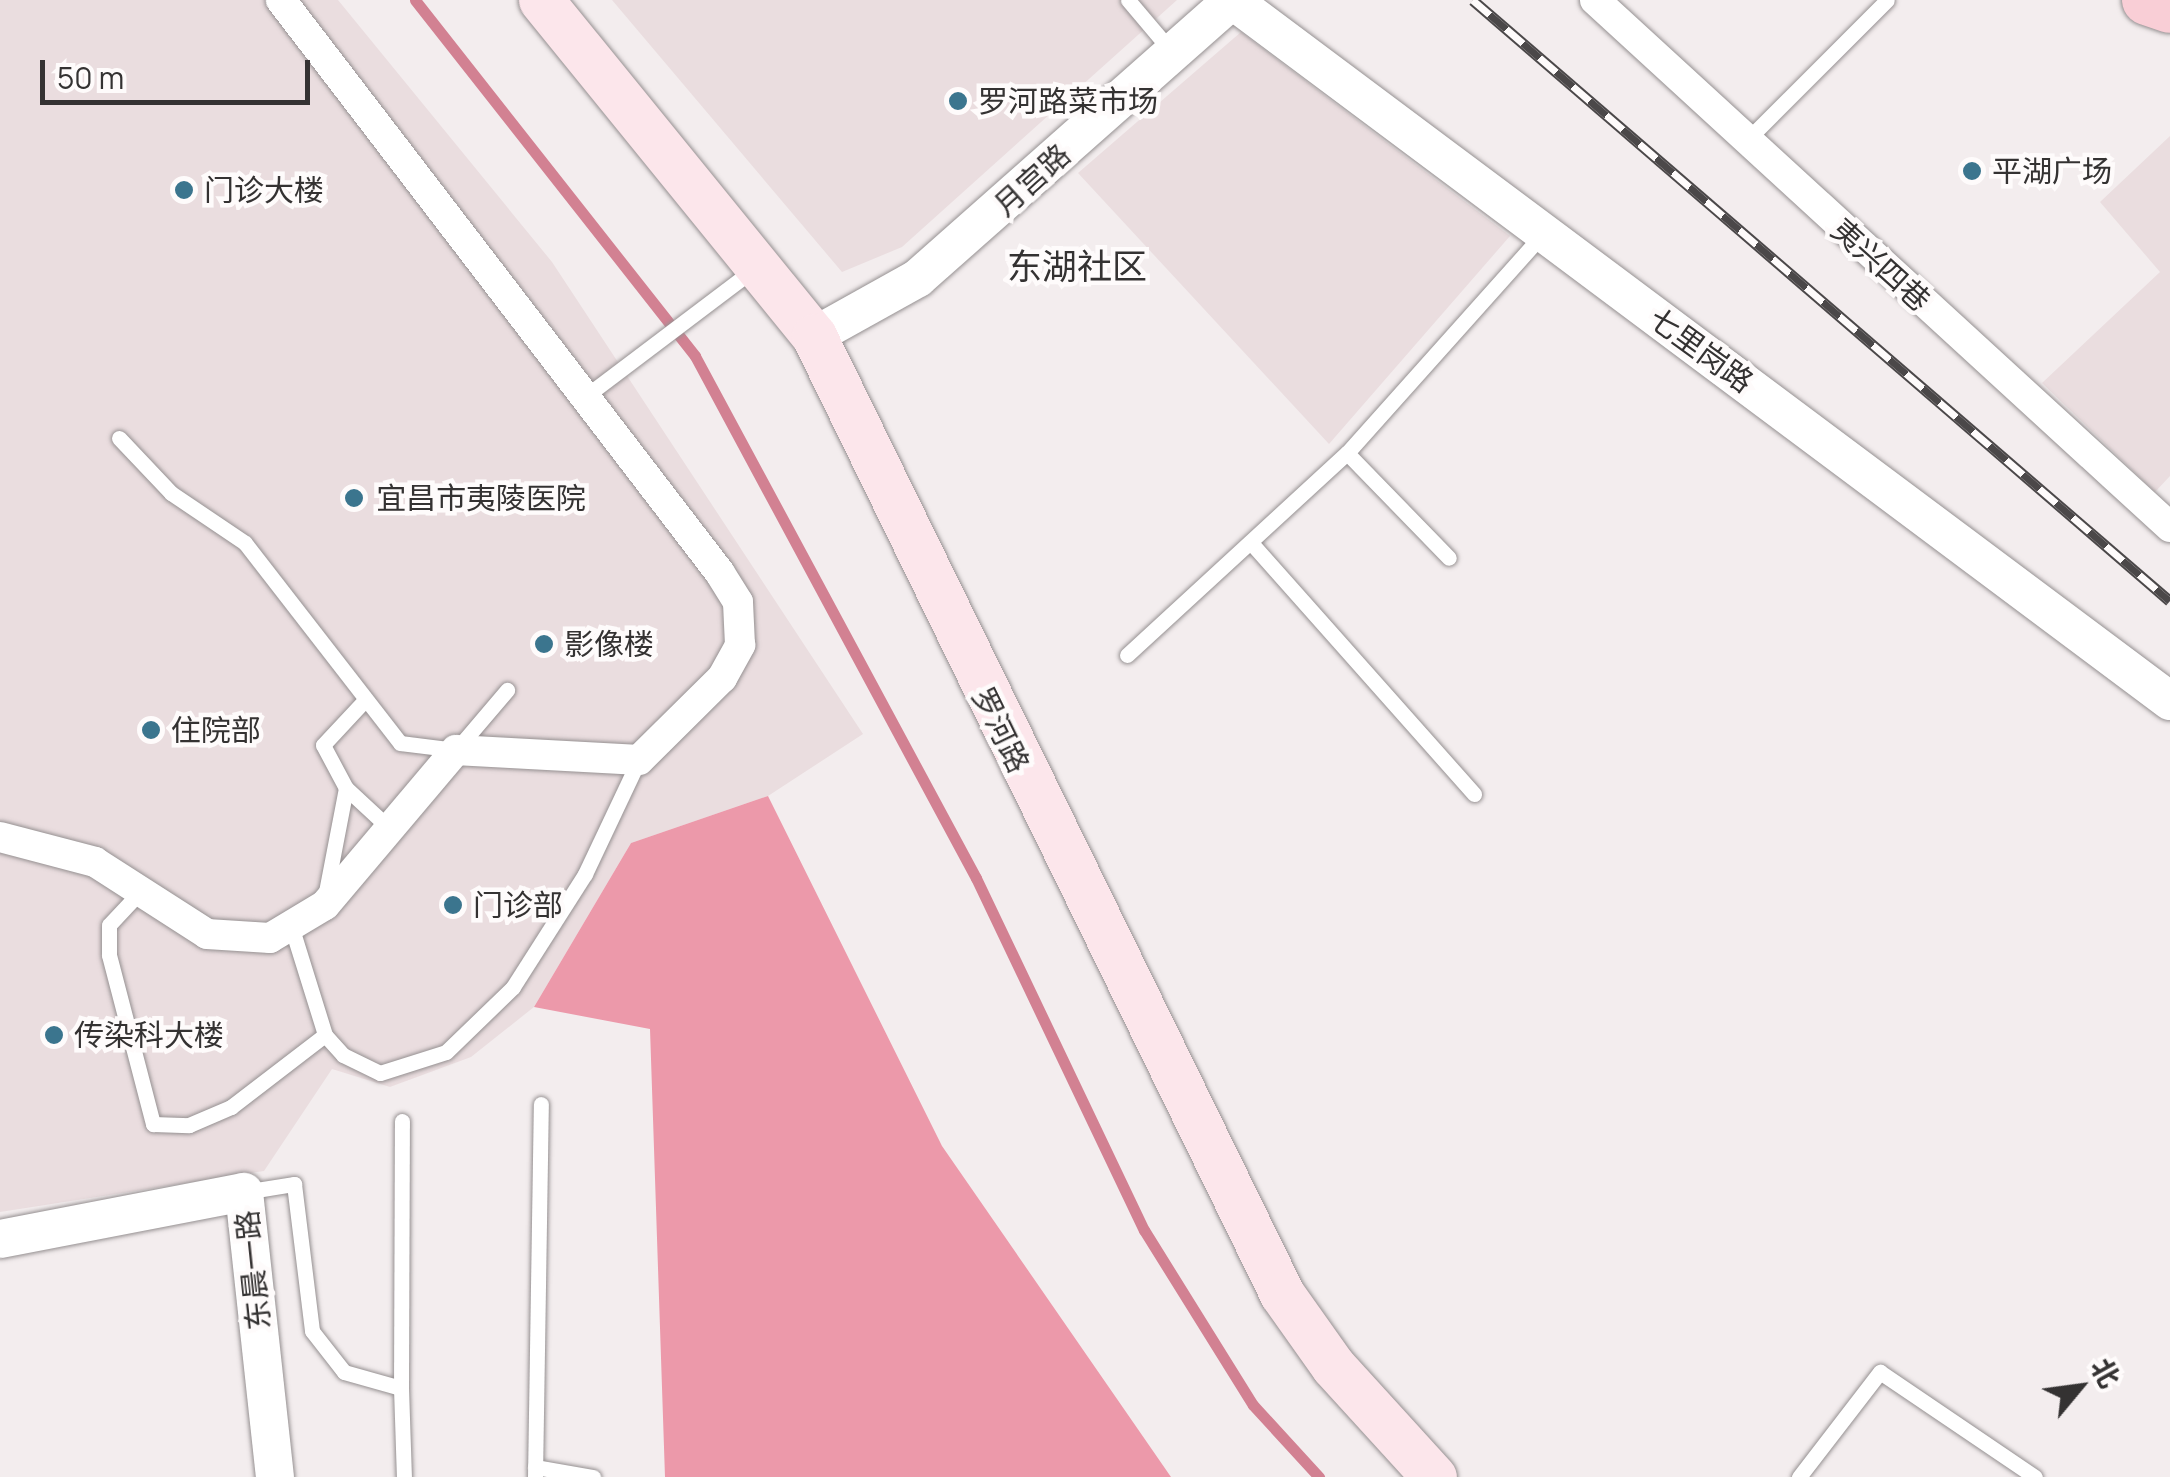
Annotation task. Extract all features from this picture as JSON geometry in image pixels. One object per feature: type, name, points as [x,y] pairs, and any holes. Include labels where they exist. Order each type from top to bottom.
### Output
[{"type":"main road","name":"罗河路","points":[[540,0],[759,266],[826,328],[1282,1294],[1332,1366],[1434,1477]]},
{"type":"main road","name":"罗河路","points":[[581,0],[826,328],[1301,1275],[1472,1477]]},
{"type":"main road","points":[[2147,0],[2170,8]]},
{"type":"street","points":[[0,837],[68,850],[207,934],[293,932],[325,905],[456,750],[639,760],[722,678],[742,625],[720,572],[281,0]]},
{"type":"street","name":"月宫路","points":[[826,328],[918,278],[1232,0]]},
{"type":"street","name":"七里岗路","points":[[1232,0],[2170,700]]},
{"type":"street","name":"夷兴四巷","points":[[1595,0],[2170,526]]},
{"type":"street","name":"东晨一路","points":[[0,1239],[244,1192],[275,1477]]},
{"type":"lane","points":[[1128,0],[1172,52]]},
{"type":"lane","points":[[1746,141],[1887,0]]},
{"type":"lane","points":[[1127,655],[1253,544],[1347,453],[1543,234]]},
{"type":"lane","points":[[586,396],[759,266]]},
{"type":"lane","points":[[119,438],[171,493],[245,543],[400,743],[456,750],[507,690]]},
{"type":"lane","points":[[1347,453],[1448,558]]},
{"type":"lane","points":[[1253,544],[1474,794]]},
{"type":"lane","points":[[364,701],[323,745],[346,788],[388,827]]},
{"type":"lane","points":[[293,932],[325,1035],[380,1073],[446,1052],[513,987],[593,861],[639,760]]},
{"type":"lane","points":[[325,905],[346,788]]},
{"type":"lane","points":[[138,894],[109,925],[109,956],[154,1124],[189,1125],[232,1108],[325,1035]]},
{"type":"lane","points":[[541,1104],[535,1472],[592,1477]]},
{"type":"lane","points":[[402,1122],[404,1477]]},
{"type":"lane","points":[[244,1192],[294,1184],[312,1332],[344,1372],[401,1388]]},
{"type":"lane","points":[[1799,1477],[1880,1372],[2035,1477]]},
{"type":"shaded area","name":"宜昌市夷陵医院","points":[[0,0],[338,0],[552,262],[863,734],[768,796],[631,843],[534,1007],[471,1057],[390,1087],[332,1069],[264,1171],[0,1212]]},
{"type":"shaded area","name":"罗河路菜市场","points":[[612,0],[1177,0],[902,247],[842,272]]},
{"type":"shaded area","points":[[1241,32],[1510,236],[1329,444],[1078,173]]},
{"type":"shaded area","points":[[2170,136],[2170,476],[2155,492],[2042,383],[2160,272],[2100,202]]},
{"type":"shaded area","points":[[768,796],[942,1146],[1171,1477],[665,1477],[650,1029],[534,1007],[631,843]]},
{"type":"waterway","points":[[415,0],[695,356],[976,878],[1144,1230],[1253,1405],[1319,1477]]},
{"type":"railway","points":[[1473,0],[2170,601]]},
{"type":"place","name":"罗河路菜市场","points":[[958,101]]},
{"type":"place","name":"平湖广场","points":[[1972,171]]},
{"type":"place","name":"门诊大楼","points":[[184,190]]},
{"type":"place","name":"宜昌市夷陵医院","points":[[354,498]]},
{"type":"place","name":"影像楼","points":[[544,644]]},
{"type":"place","name":"住院部","points":[[151,730]]},
{"type":"place","name":"门诊部","points":[[453,905]]},
{"type":"place","name":"传染科大楼","points":[[54,1035]]},
{"type":"district","name":"东湖社区","points":[[1077,266]]}]
